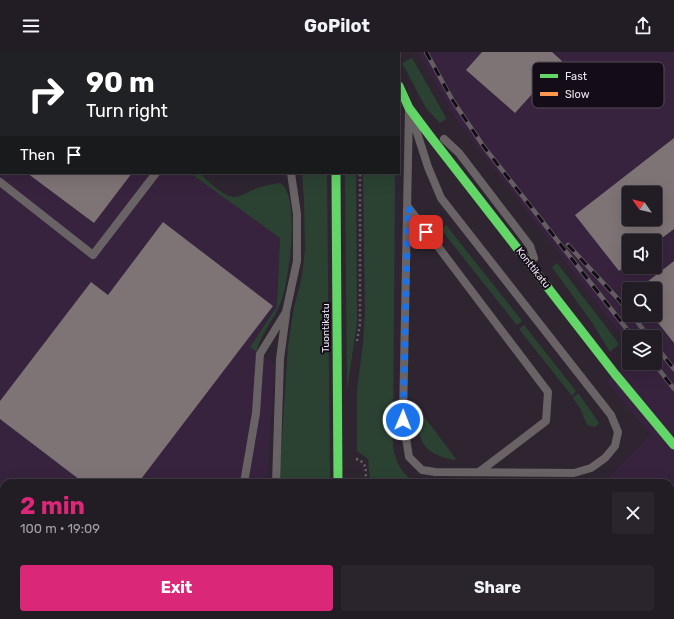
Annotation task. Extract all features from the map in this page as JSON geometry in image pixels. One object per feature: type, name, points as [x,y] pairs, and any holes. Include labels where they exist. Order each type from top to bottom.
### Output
[{"type":"street","name":"Konttikatu","points":[[400,88],[409,108],[430,136],[615,374],[674,445]]},
{"type":"street","name":"Tuontikatu","points":[[336,174],[338,479]]},
{"type":"lane","points":[[409,108],[428,167],[441,198],[611,415],[618,432],[616,446],[605,458],[591,468],[574,473],[435,472],[422,470],[409,457],[403,420],[409,108]]},
{"type":"lane","points":[[409,108],[459,153],[530,246],[539,276]]},
{"type":"lane","points":[[0,182],[93,256],[155,174]]},
{"type":"lane","points":[[276,479],[280,359],[286,312],[297,261],[298,214],[291,174]]},
{"type":"lane","points":[[408,208],[548,392],[546,421],[478,472]]},
{"type":"lane","points":[[245,479],[256,413],[260,354],[286,312]]},
{"type":"path","points":[[351,458],[364,463],[366,479]]},
{"type":"shaded area","points":[[418,52],[674,52],[674,479],[607,479],[650,435],[606,381],[622,369],[622,370],[662,370],[662,330],[622,330],[622,336],[455,118]]},
{"type":"shaded area","points":[[0,174],[191,174],[280,238],[277,306],[250,346],[275,365],[267,479],[0,479]]},
{"type":"green space","points":[[412,58],[445,116],[446,119],[440,123],[426,108],[402,63]]},
{"type":"green space","points":[[191,174],[200,174],[216,188],[231,197],[237,197],[261,187],[280,183],[286,191],[290,203],[292,219],[292,238],[288,274],[282,299],[276,313],[261,338],[257,352],[250,347],[277,306],[280,238]]},
{"type":"green space","points":[[302,174],[327,174],[330,479],[279,479],[288,346],[294,307],[303,269],[305,249]]},
{"type":"green space","points":[[345,174],[356,174],[357,322],[347,390]]},
{"type":"green space","points":[[363,174],[395,174],[393,446],[398,463],[404,473],[411,479],[370,479],[368,459],[357,451],[357,390],[363,344],[365,311]]},
{"type":"green space","points":[[446,225],[522,321],[517,325],[443,232],[443,228]]},
{"type":"green space","points":[[557,263],[619,344],[610,352],[591,321],[552,267]]},
{"type":"green space","points":[[524,325],[576,391],[572,396],[519,329]]},
{"type":"green space","points":[[579,394],[599,423],[595,427],[587,425],[580,408],[573,398]]},
{"type":"green space","points":[[423,415],[456,459],[454,460],[437,455],[426,447],[420,434],[419,416]]},
{"type":"building","points":[[482,52],[552,52],[562,61],[532,62],[532,94],[515,113],[466,70]]},
{"type":"building","points":[[674,138],[674,229],[662,238],[662,234],[622,234],[622,269],[619,271],[575,215]]},
{"type":"building","points":[[28,174],[131,174],[94,223]]},
{"type":"building","points":[[163,222],[273,306],[141,479],[79,479],[0,419],[0,401],[91,282],[108,295]]},
{"type":"building","points":[[674,261],[674,343],[657,322],[662,322],[662,282],[647,282],[657,274],[662,274],[662,270]]},
{"type":"railway","points":[[426,52],[453,101],[484,147],[628,330]]},
{"type":"railway","points":[[568,245],[622,303]]},
{"type":"railway","points":[[637,322],[644,330]]},
{"type":"railway","points":[[662,354],[674,369]]},
{"type":"railway","points":[[659,370],[674,389]]},
{"type":"traffic: fast","points":[[400,88],[409,108],[430,136],[615,374],[674,445]]},
{"type":"traffic: fast","points":[[336,174],[338,479]]},
{"type":"route","points":[[403,420],[408,208],[426,232]]}]
